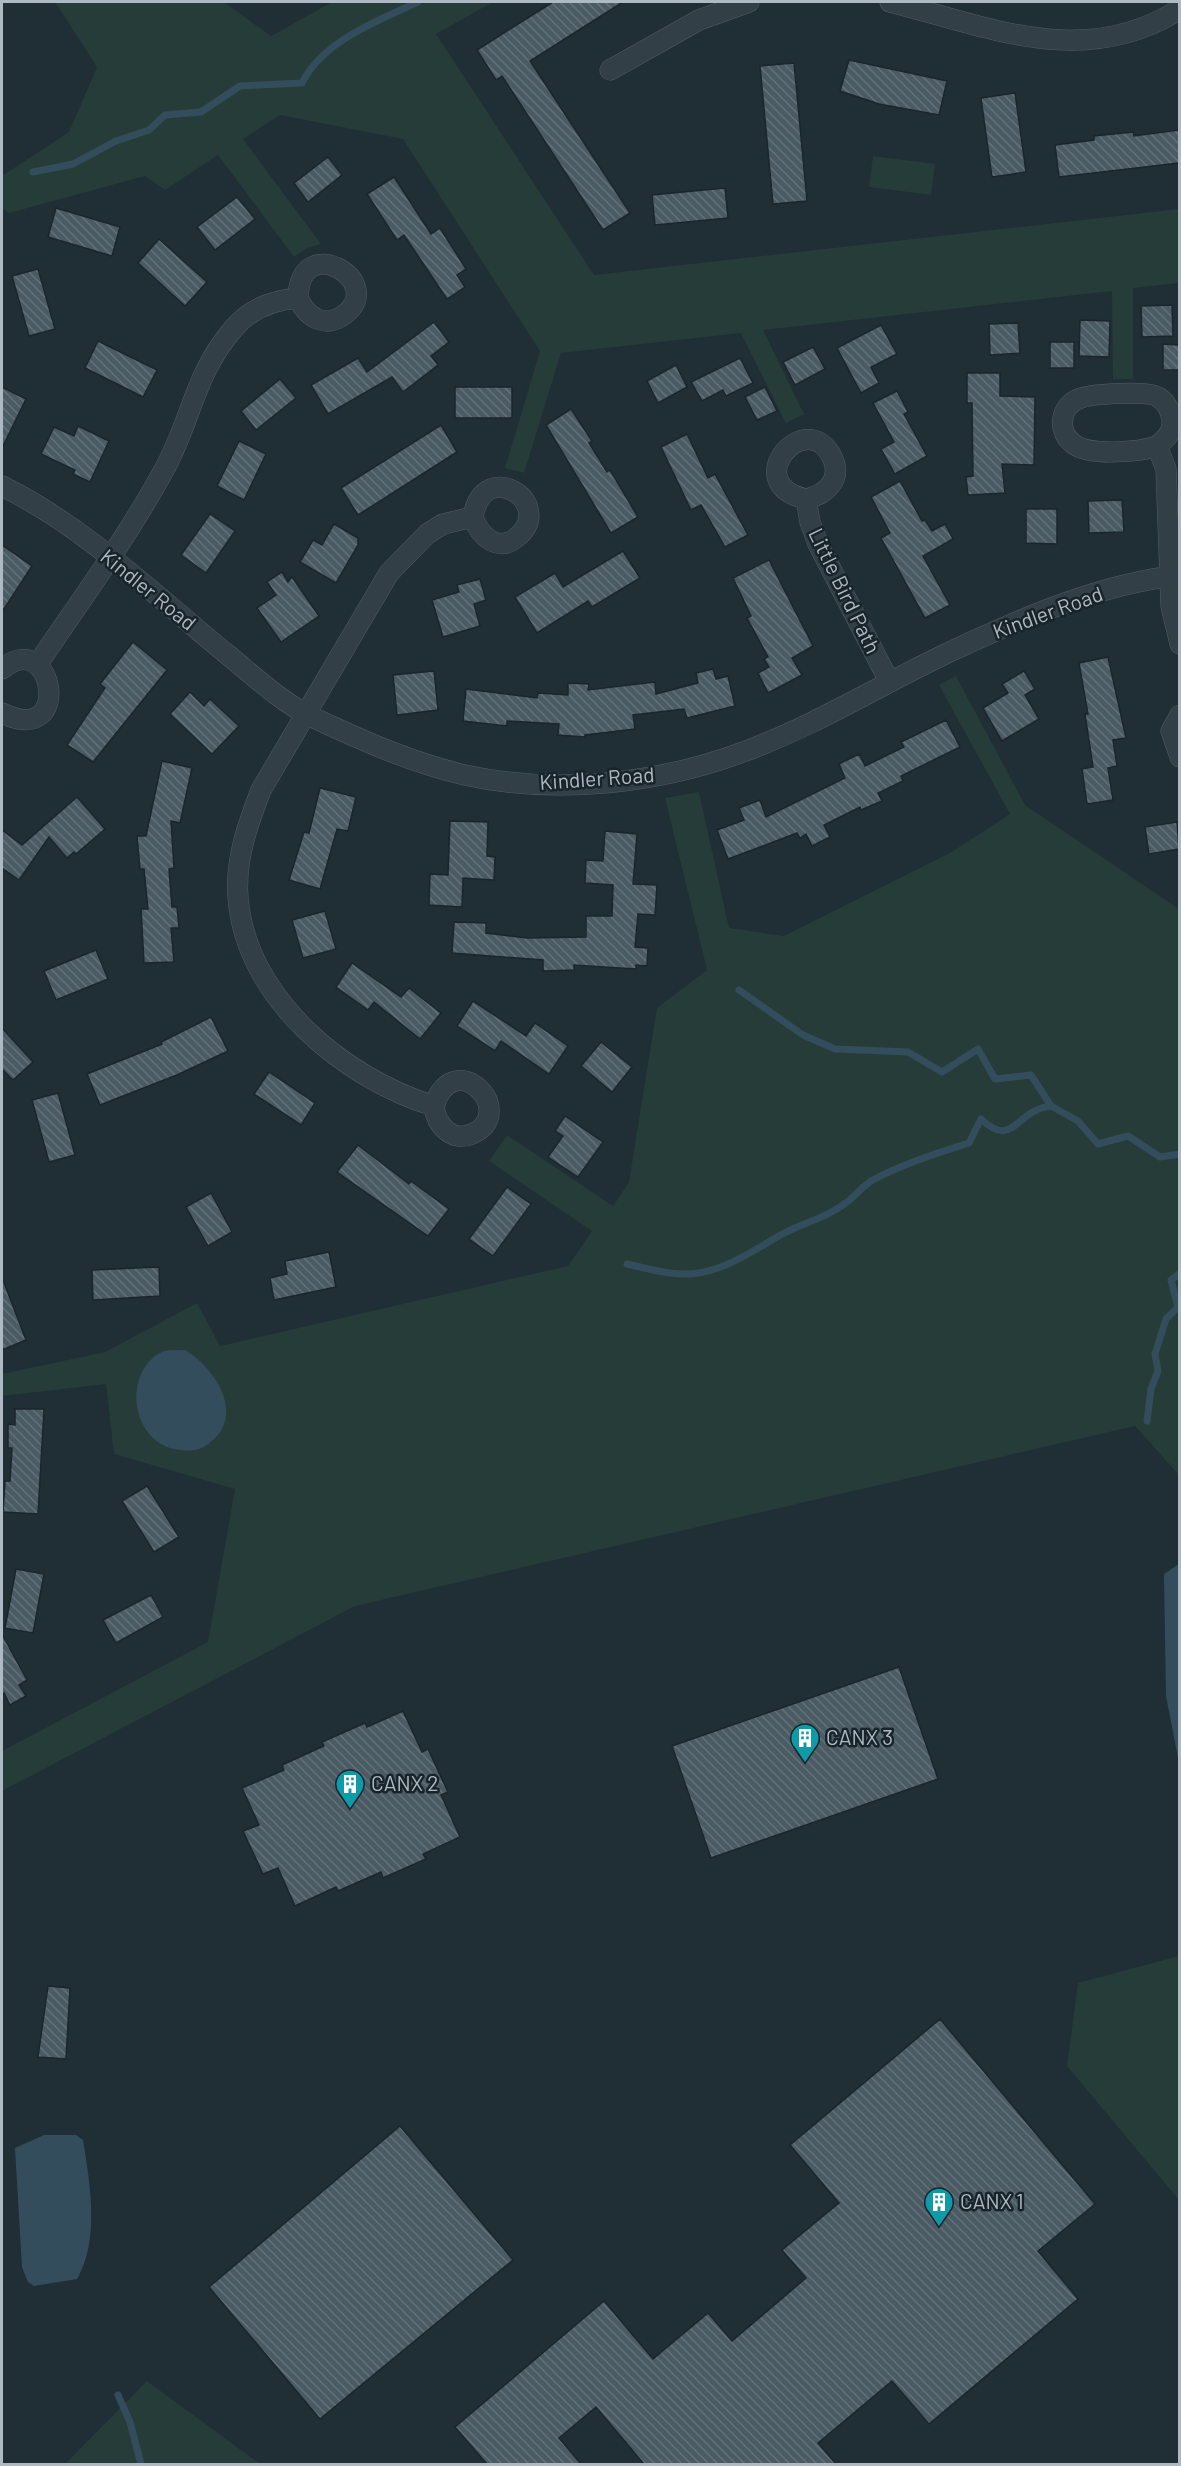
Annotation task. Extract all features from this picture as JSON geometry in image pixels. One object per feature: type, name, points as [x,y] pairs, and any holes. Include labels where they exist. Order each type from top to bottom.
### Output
[{"type":"street","points":[[610,70],[699,20],[749,2]]},
{"type":"street","points":[[890,2],[1036,40],[1071,41],[1102,39],[1138,29],[1179,9]]},
{"type":"street","points":[[37,665],[108,558],[127,534],[165,469],[183,432],[200,379],[212,355],[236,326],[260,307],[284,299],[298,298]]},
{"type":"street","points":[[1144,393],[1157,395],[1166,404],[1172,417],[1172,428],[1167,439],[1157,446],[1144,451],[1083,449],[1067,438],[1063,428],[1066,407],[1085,397],[1144,393]]},
{"type":"street","points":[[1157,446],[1166,469],[1174,576],[1171,606],[1179,644]]},
{"type":"street","name":"Kindler Road","points":[[2,486],[42,509],[108,558],[269,688],[308,715],[409,759],[466,775],[541,786],[633,779],[706,765],[795,730],[889,681],[1020,619],[1049,608],[1174,576]]},
{"type":"street","name":"Little Bird Path","points":[[806,500],[810,522],[818,544],[889,681]]},
{"type":"street","points":[[434,1106],[407,1098],[374,1080],[321,1043],[274,995],[254,962],[242,924],[238,896],[239,862],[246,828],[261,790],[308,715],[389,573],[406,553],[443,524],[473,517]]},
{"type":"street","points":[[2,669],[15,662],[27,661],[37,665],[46,675],[51,689],[48,703],[41,713],[29,719],[15,720],[2,713]]},
{"type":"street","points":[[1179,715],[1171,731],[1179,757]]},
{"type":"green space","points":[[55,2],[224,2],[271,36],[332,2],[493,2],[436,34],[594,275],[1179,209],[1179,283],[1133,288],[1133,379],[1113,379],[1112,291],[763,330],[804,414],[786,423],[741,333],[561,353],[524,473],[505,468],[540,351],[403,139],[280,115],[243,139],[321,244],[307,248],[294,257],[218,155],[165,190],[145,176],[9,213],[2,208],[2,176],[69,132],[97,67]]},
{"type":"green space","points":[[873,156],[935,164],[931,195],[869,187]]},
{"type":"green space","points":[[956,676],[1025,805],[1179,909],[1179,1475],[1135,1426],[355,1606],[2,1791],[2,1751],[208,1642],[235,1489],[114,1454],[106,1384],[2,1396],[2,1374],[105,1352],[197,1303],[220,1346],[568,1266],[592,1231],[489,1161],[507,1135],[613,1206],[629,1182],[657,1008],[707,970],[665,798],[699,792],[729,928],[784,936],[950,853],[1010,814],[939,685]]},
{"type":"green space","points":[[1180,1956],[1179,2200],[1067,2066],[1078,1983]]},
{"type":"green space","points":[[147,2381],[260,2464],[65,2464]]},
{"type":"water","points":[[185,1350],[208,1370],[217,1382],[224,1396],[226,1409],[225,1423],[218,1435],[202,1448],[190,1450],[174,1449],[159,1443],[148,1432],[137,1404],[137,1388],[141,1374],[150,1361],[164,1351]]},
{"type":"water","points":[[1179,1564],[1179,1763],[1166,1696],[1164,1574]]},
{"type":"water","points":[[44,2135],[76,2135],[83,2140],[90,2193],[91,2229],[89,2247],[77,2279],[34,2286],[28,2282],[22,2267],[15,2148]]},
{"type":"building","points":[[553,2],[623,2],[530,61],[630,213],[603,230],[502,76],[496,80],[477,50]]},
{"type":"building","points":[[849,60],[947,81],[939,115],[879,104],[840,91]]},
{"type":"building","points":[[794,63],[807,201],[773,204],[760,66]]},
{"type":"building","points":[[1015,93],[1026,172],[992,177],[981,98]]},
{"type":"building","points":[[1179,130],[1179,163],[1059,177],[1055,145],[1094,140],[1094,136],[1133,132],[1134,136]]},
{"type":"building","points":[[328,157],[342,175],[308,202],[294,183]]},
{"type":"building","points":[[394,177],[431,234],[440,228],[466,269],[457,275],[465,287],[447,299],[404,235],[397,240],[367,194]]},
{"type":"building","points":[[725,188],[728,218],[655,225],[652,195]]},
{"type":"building","points":[[237,197],[255,219],[215,250],[197,227]]},
{"type":"building","points":[[56,208],[120,227],[112,256],[48,237]]},
{"type":"building","points":[[159,239],[207,282],[185,306],[138,263]]},
{"type":"building","points":[[38,269],[55,329],[29,336],[12,276]]},
{"type":"building","points":[[1172,305],[1173,336],[1142,337],[1141,306]]},
{"type":"building","points":[[1080,320],[1110,321],[1109,357],[1079,356]]},
{"type":"building","points":[[434,322],[449,342],[431,356],[438,365],[403,392],[392,377],[328,414],[311,385],[358,358],[367,372]]},
{"type":"building","points":[[1018,323],[1020,353],[990,355],[989,324]]},
{"type":"building","points":[[881,325],[897,354],[871,367],[879,383],[861,393],[837,348]]},
{"type":"building","points":[[98,341],[157,370],[143,397],[85,368]]},
{"type":"building","points":[[1050,342],[1074,342],[1074,368],[1050,368]]},
{"type":"building","points":[[1163,344],[1179,345],[1179,370],[1163,370]]},
{"type":"building","points":[[813,347],[825,369],[795,385],[783,362]]},
{"type":"building","points":[[740,358],[753,383],[726,396],[723,390],[702,401],[691,382]]},
{"type":"building","points":[[676,365],[687,387],[658,403],[647,381]]},
{"type":"building","points":[[967,373],[1000,373],[1000,396],[1035,397],[1034,465],[1002,464],[1005,493],[968,495],[966,477],[973,476],[972,403],[967,403]]},
{"type":"building","points":[[280,379],[296,398],[256,430],[241,411]]},
{"type":"building","points":[[2,387],[26,399],[2,448]]},
{"type":"building","points":[[455,387],[512,387],[512,418],[455,418]]},
{"type":"building","points":[[765,387],[777,411],[757,420],[745,397]]},
{"type":"building","points":[[897,391],[908,412],[904,414],[927,456],[895,474],[881,449],[894,442],[873,403]]},
{"type":"building","points":[[571,409],[592,441],[589,443],[607,472],[610,470],[638,517],[611,533],[546,425]]},
{"type":"building","points":[[441,425],[457,452],[358,515],[341,488]]},
{"type":"building","points":[[78,426],[109,441],[90,482],[73,474],[75,470],[41,454],[54,427],[74,436]]},
{"type":"building","points":[[687,434],[708,478],[715,474],[748,535],[725,547],[701,505],[691,510],[661,447]]},
{"type":"building","points":[[239,441],[266,454],[244,500],[217,486]]},
{"type":"building","points":[[900,481],[922,521],[925,520],[932,531],[945,524],[953,539],[923,556],[950,605],[925,618],[881,538],[890,533],[871,497]]},
{"type":"building","points":[[1122,500],[1124,532],[1089,533],[1088,501]]},
{"type":"building","points":[[1026,509],[1057,509],[1057,544],[1026,543]]},
{"type":"building","points":[[210,514],[235,531],[206,573],[181,555]]},
{"type":"building","points":[[334,524],[358,538],[358,545],[336,583],[300,562],[313,540],[322,545]]},
{"type":"building","points":[[2,545],[32,566],[2,612]]},
{"type":"building","points":[[623,551],[640,578],[592,607],[588,601],[537,633],[515,597],[555,573],[563,587]]},
{"type":"building","points":[[769,560],[813,646],[792,658],[802,675],[768,693],[758,673],[769,667],[764,659],[768,657],[747,618],[751,616],[733,578]]},
{"type":"building","points":[[282,572],[288,582],[292,577],[319,616],[281,642],[257,608],[276,595],[267,582]]},
{"type":"building","points":[[480,579],[486,600],[474,604],[480,626],[443,637],[432,600],[459,592],[457,585]]},
{"type":"building","points":[[133,642],[167,670],[93,762],[67,745],[105,688],[100,684]]},
{"type":"building","points":[[1108,657],[1126,738],[1113,740],[1117,766],[1108,768],[1113,800],[1087,804],[1082,769],[1093,767],[1085,714],[1088,714],[1079,663]]},
{"type":"building","points":[[713,669],[716,679],[728,676],[735,706],[687,718],[684,709],[633,715],[635,729],[585,735],[585,737],[558,735],[559,724],[507,721],[507,726],[463,721],[466,689],[537,698],[538,693],[568,695],[568,683],[589,684],[588,690],[655,682],[656,694],[698,683],[696,673]]},
{"type":"building","points":[[434,671],[438,710],[397,715],[393,675]]},
{"type":"building","points":[[1024,671],[1035,689],[1025,695],[1039,719],[1002,741],[983,708],[1008,693],[1002,684]]},
{"type":"building","points":[[190,692],[204,706],[210,699],[239,726],[212,754],[170,714]]},
{"type":"building","points":[[946,720],[960,747],[901,776],[903,781],[878,793],[882,801],[861,810],[860,807],[824,825],[830,837],[812,846],[806,834],[800,838],[797,833],[728,859],[717,830],[744,820],[739,808],[760,800],[766,817],[845,778],[839,764],[859,754],[865,766],[904,747],[901,742]]},
{"type":"building","points":[[162,761],[192,768],[180,823],[171,821],[174,868],[169,869],[172,907],[177,907],[179,928],[171,928],[174,962],[144,963],[141,909],[148,909],[144,869],[140,869],[137,836],[146,836]]},
{"type":"building","points":[[320,788],[356,797],[348,831],[337,829],[320,889],[289,880],[304,832],[309,833]]},
{"type":"building","points":[[77,797],[105,829],[76,854],[74,852],[67,858],[49,837],[19,880],[2,868],[2,830],[22,845]]},
{"type":"building","points":[[450,821],[488,822],[487,856],[495,857],[494,880],[463,878],[462,907],[429,905],[430,874],[448,875]]},
{"type":"building","points":[[1177,822],[1179,849],[1149,854],[1145,827]]},
{"type":"building","points":[[605,831],[637,834],[633,884],[657,885],[655,915],[638,914],[635,947],[648,948],[647,966],[636,965],[636,969],[574,965],[574,970],[543,971],[543,960],[452,953],[454,922],[486,923],[486,933],[527,938],[586,937],[586,916],[612,916],[613,885],[585,883],[586,860],[603,861]]},
{"type":"building","points":[[325,911],[336,949],[303,958],[292,920]]},
{"type":"building","points":[[96,950],[108,979],[56,1000],[44,971]]},
{"type":"building","points":[[352,963],[401,997],[409,988],[441,1013],[420,1039],[374,1002],[368,1010],[336,987]]},
{"type":"building","points":[[473,1001],[526,1036],[535,1023],[568,1046],[549,1074],[501,1041],[495,1051],[457,1026]]},
{"type":"building","points":[[211,1017],[228,1051],[177,1075],[100,1105],[87,1074],[162,1044],[161,1042]]},
{"type":"building","points":[[2,1028],[33,1062],[13,1080],[2,1069]]},
{"type":"building","points":[[601,1042],[632,1067],[612,1092],[581,1066]]},
{"type":"building","points":[[269,1072],[315,1103],[301,1125],[254,1094]]},
{"type":"building","points":[[58,1093],[75,1155],[49,1162],[32,1100]]},
{"type":"building","points":[[565,1116],[603,1142],[578,1177],[548,1157],[563,1136],[555,1131]]},
{"type":"building","points":[[358,1145],[409,1184],[411,1181],[449,1209],[428,1236],[337,1172]]},
{"type":"building","points":[[507,1187],[531,1204],[493,1256],[469,1239]]},
{"type":"building","points":[[211,1193],[232,1232],[208,1246],[186,1207]]},
{"type":"building","points":[[329,1252],[336,1287],[274,1300],[270,1278],[287,1274],[285,1261]]},
{"type":"building","points":[[159,1267],[160,1296],[93,1300],[92,1270]]},
{"type":"building","points":[[2,1281],[26,1340],[2,1350]]},
{"type":"building","points":[[15,1409],[44,1409],[38,1514],[3,1512],[5,1481],[10,1481],[12,1448],[8,1448],[8,1424],[15,1425]]},
{"type":"building","points":[[147,1486],[179,1537],[154,1552],[122,1501]]},
{"type":"building","points":[[16,1569],[44,1574],[33,1633],[5,1628]]},
{"type":"building","points":[[151,1595],[163,1617],[116,1643],[103,1620]]},
{"type":"building","points":[[2,1634],[27,1680],[19,1685],[26,1696],[10,1705],[4,1693],[2,1695]]},
{"type":"building","name":"CANX 3","points":[[899,1667],[938,1779],[711,1858],[672,1746]]},
{"type":"building","name":"CANX 2","points":[[403,1711],[422,1752],[428,1749],[448,1792],[441,1795],[460,1837],[423,1854],[426,1859],[383,1878],[381,1872],[338,1891],[336,1887],[295,1906],[278,1868],[263,1874],[243,1831],[259,1825],[242,1788],[284,1770],[282,1765],[324,1746],[322,1742],[365,1723],[367,1727]]},
{"type":"building","points":[[48,1986],[70,1988],[66,2059],[38,2057]]},
{"type":"building","name":"CANX 1","points":[[940,2019],[1095,2204],[1038,2251],[1078,2299],[929,2424],[892,2381],[818,2443],[836,2464],[644,2464],[596,2407],[559,2438],[581,2464],[487,2464],[455,2427],[604,2301],[653,2359],[708,2313],[732,2341],[806,2278],[782,2250],[839,2203],[790,2145]]},
{"type":"building","points":[[400,2126],[513,2260],[320,2419],[209,2287]]},
{"type":"waterway","points":[[33,172],[73,164],[116,141],[149,130],[165,115],[201,112],[240,86],[302,83],[311,68],[337,44],[369,25],[418,2]]},
{"type":"waterway","points":[[739,990],[803,1035],[835,1049],[908,1052],[942,1072],[978,1049],[995,1079],[1031,1075],[1051,1106],[1078,1121],[1098,1144],[1128,1136],[1160,1157],[1180,1154]]},
{"type":"waterway","points":[[627,1264],[681,1274],[710,1271],[740,1258],[786,1232],[830,1213],[871,1181],[895,1169],[969,1143],[981,1119],[992,1128],[1001,1131],[1008,1130],[1030,1114],[1051,1106]]},
{"type":"waterway","points":[[1147,1421],[1151,1389],[1158,1371],[1155,1354],[1166,1319],[1178,1307],[1171,1280],[1180,1273]]},
{"type":"waterway","points":[[118,2395],[130,2422],[141,2464]]},
{"type":"place","name":"CANX 3","points":[[805,1764]]},
{"type":"place","name":"CANX 2","points":[[350,1810]]},
{"type":"place","name":"CANX 1","points":[[939,2228]]}]
